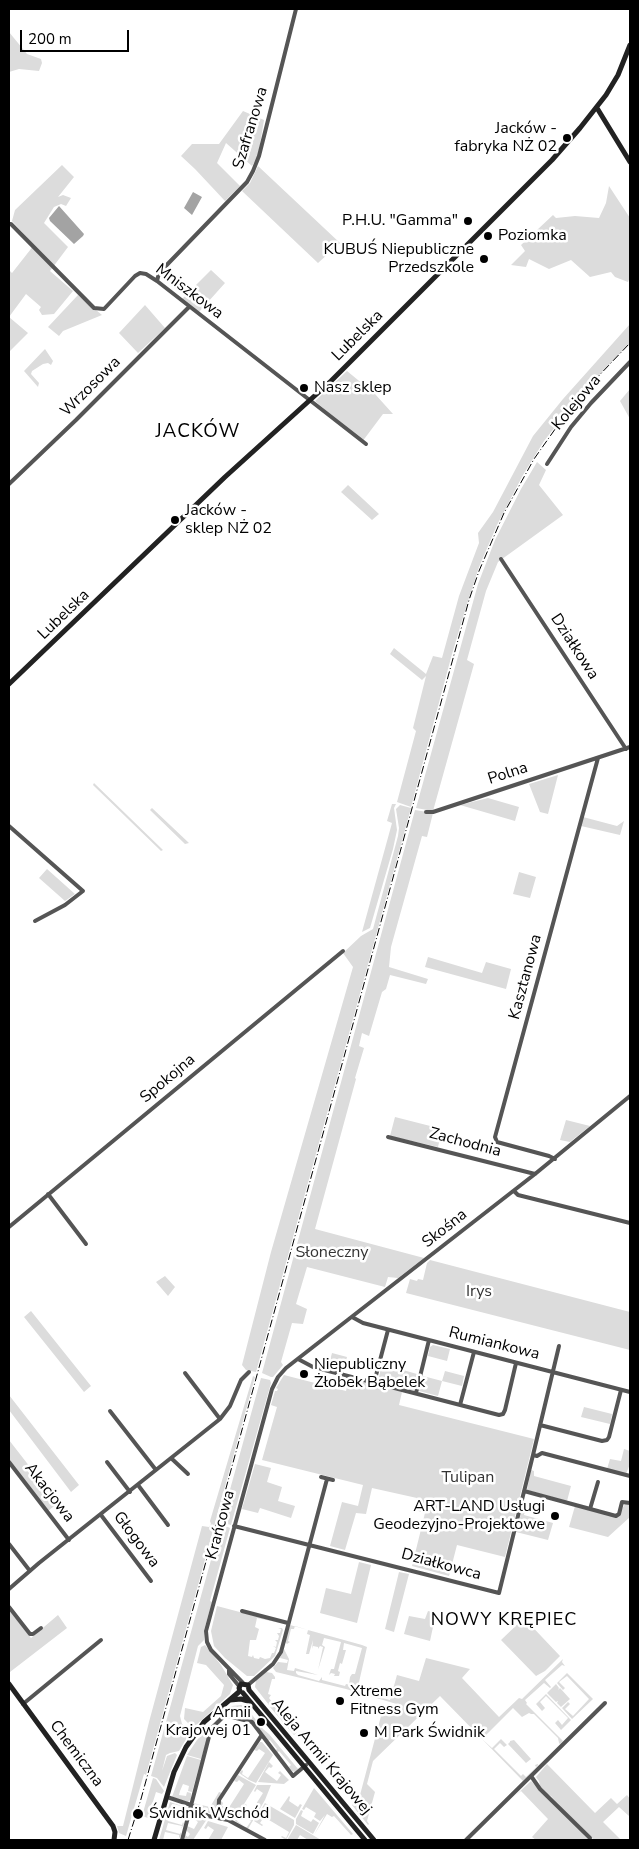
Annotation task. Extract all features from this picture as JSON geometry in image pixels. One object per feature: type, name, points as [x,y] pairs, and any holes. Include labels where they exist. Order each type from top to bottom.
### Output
[{"type":"main road","name":"Lubelska","points":[[9,684],[225,477],[310,400],[547,165],[597,108],[612,86],[630,45]]},
{"type":"main road","points":[[597,108],[630,162]]},
{"type":"main road","name":"Chemiczna","points":[[9,1684],[113,1826],[116,1832],[114,1840]]},
{"type":"main road","points":[[154,1840],[179,1760],[190,1740],[204,1722],[244,1688]]},
{"type":"main road","name":"Aleja Armii Krajowej","points":[[244,1688],[250,1702],[365,1840]]},
{"type":"main road","name":"Aleja Armii Krajowej","points":[[244,1688],[374,1840]]},
{"type":"main road","points":[[229,1700],[241,1699],[250,1702]]},
{"type":"street","name":"Szafranowa","points":[[157,281],[159,273],[247,182],[254,172],[296,9]]},
{"type":"street","name":"Mniszkowa","points":[[9,224],[94,308],[104,309],[140,273],[146,274],[366,444]]},
{"type":"street","name":"Wrzosowa","points":[[9,484],[189,307]]},
{"type":"street","name":"Kolejowa","points":[[547,464],[572,426],[630,362]]},
{"type":"street","name":"Działkowa","points":[[501,559],[628,748]]},
{"type":"street","name":"Polna","points":[[426,812],[433,812],[628,748]]},
{"type":"street","name":"Kasztanowa","points":[[555,1159],[497,1142],[495,1137],[598,758]]},
{"type":"street","points":[[9,826],[82,891],[65,905],[35,921]]},
{"type":"street","name":"Spokojna","points":[[9,1227],[343,951]]},
{"type":"street","name":"Skośna","points":[[275,1381],[286,1368],[555,1159],[630,1096]]},
{"type":"street","name":"Zachodnia","points":[[388,1137],[536,1174]]},
{"type":"street","points":[[514,1191],[518,1194],[630,1223]]},
{"type":"street","points":[[48,1194],[86,1244]]},
{"type":"street","name":"Rumiankowa","points":[[352,1318],[358,1322],[388,1330],[630,1392]]},
{"type":"street","points":[[374,1383],[388,1330]]},
{"type":"street","points":[[416,1393],[429,1340]]},
{"type":"street","points":[[559,1346],[540,1425],[606,1441],[609,1437],[621,1390]]},
{"type":"street","points":[[460,1405],[474,1352]]},
{"type":"street","points":[[298,1359],[313,1367],[497,1414],[502,1414],[516,1363]]},
{"type":"street","name":"Akacjowa","points":[[9,1589],[220,1419],[230,1406],[243,1378],[249,1372]]},
{"type":"street","points":[[185,1373],[220,1419]]},
{"type":"street","name":"Krańcowa","points":[[244,1688],[232,1671],[228,1670],[211,1650],[207,1642],[206,1631],[275,1381]]},
{"type":"street","points":[[110,1411],[156,1470]]},
{"type":"street","name":"Działkowca","points":[[234,1526],[499,1593],[524,1490],[535,1456],[540,1425]]},
{"type":"street","points":[[535,1456],[542,1454],[630,1476]]},
{"type":"street","points":[[171,1458],[188,1474]]},
{"type":"street","name":"Akacjowa","points":[[9,1462],[68,1540]]},
{"type":"street","points":[[107,1462],[130,1492]]},
{"type":"street","points":[[321,1477],[333,1480]]},
{"type":"street","points":[[244,1688],[278,1658],[327,1479]]},
{"type":"street","points":[[590,1509],[598,1482]]},
{"type":"street","points":[[138,1485],[168,1525]]},
{"type":"street","points":[[524,1490],[616,1516],[619,1514],[622,1502],[630,1503]]},
{"type":"street","name":"Głogowa","points":[[101,1515],[151,1581]]},
{"type":"street","points":[[9,1544],[30,1571]]},
{"type":"street","points":[[9,1607],[30,1634],[41,1628]]},
{"type":"street","points":[[242,1611],[288,1623]]},
{"type":"street","points":[[23,1704],[101,1640]]},
{"type":"street","points":[[466,1840],[605,1703]]},
{"type":"street","points":[[182,1840],[211,1729],[222,1717],[228,1716],[254,1724],[261,1736],[294,1776],[310,1763]]},
{"type":"street","points":[[218,1818],[219,1800],[261,1736]]},
{"type":"street","points":[[531,1776],[540,1789],[590,1838]]},
{"type":"street","points":[[166,1797],[191,1805],[208,1816],[228,1820],[265,1840]]},
{"type":"green space","points":[[9,32],[27,54],[41,59],[42,63],[39,71],[19,69],[9,72]]},
{"type":"green space","points":[[243,111],[264,120],[258,156],[252,166],[226,143],[217,163],[240,186],[225,201],[181,156],[192,144],[219,144]]},
{"type":"green space","points":[[62,165],[74,177],[58,197],[63,195],[71,198],[66,206],[61,204],[54,207],[44,223],[68,247],[50,271],[73,291],[54,314],[42,315],[39,310],[41,307],[26,294],[9,317],[9,270],[12,273],[34,245],[12,221],[15,210]]},
{"type":"green space","points":[[258,166],[340,243],[318,263],[242,191],[250,183]]},
{"type":"green space","points":[[609,186],[630,218],[630,277],[628,282],[615,277],[611,272],[590,277],[571,260],[549,269],[529,259],[526,267],[511,265],[525,251],[521,245],[553,215],[556,218],[575,216],[599,218],[606,203]]},
{"type":"green space","points":[[211,270],[225,283],[199,312],[182,299]]},
{"type":"green space","points":[[78,295],[102,315],[63,331],[59,336],[48,327]]},
{"type":"green space","points":[[145,305],[165,328],[138,353],[119,333]]},
{"type":"green space","points":[[9,317],[28,333],[9,352]]},
{"type":"green space","points":[[630,324],[630,343],[581,394],[544,441],[523,475],[497,525],[479,567],[467,604],[411,807],[397,802],[416,731],[413,728],[426,676],[422,680],[390,654],[394,648],[426,674],[433,656],[442,658],[459,596],[479,543],[478,533],[493,512],[533,436],[563,399]]},
{"type":"green space","points":[[45,349],[53,361],[51,365],[48,363],[43,364],[32,371],[31,374],[39,383],[38,387],[24,371]]},
{"type":"green space","points":[[347,371],[375,394],[393,414],[383,414],[362,442],[315,401]]},
{"type":"green space","points":[[630,389],[630,419],[620,401]]},
{"type":"green space","points":[[537,462],[546,470],[539,485],[563,515],[498,562],[486,591],[467,660],[474,664],[433,811],[416,808],[478,584],[495,540]]},
{"type":"green space","points":[[348,485],[379,514],[372,520],[341,492]]},
{"type":"green space","points":[[558,775],[548,814],[540,812],[529,784]]},
{"type":"green space","points":[[94,783],[163,850],[161,851],[93,785]]},
{"type":"green space","points":[[488,798],[519,807],[515,821],[460,805]]},
{"type":"green space","points":[[392,804],[396,804],[394,808],[397,830],[393,849],[370,928],[362,932],[392,823],[387,821]]},
{"type":"green space","points":[[400,805],[411,808],[256,1372],[246,1370],[242,1365],[271,1252],[353,967],[343,953],[361,936],[373,929],[398,836],[399,828],[396,809]]},
{"type":"green space","points":[[152,808],[189,843],[185,844],[150,810]]},
{"type":"green space","name":"Słoneczny","points":[[415,810],[433,813],[427,837],[422,836],[391,947],[389,967],[428,979],[426,984],[390,975],[386,989],[382,992],[369,1036],[362,1033],[359,1046],[364,1048],[315,1229],[424,1258],[398,1278],[388,1277],[385,1287],[307,1267],[296,1304],[307,1309],[303,1324],[292,1323],[281,1362],[283,1365],[271,1377],[262,1373]]},
{"type":"green space","points":[[583,817],[617,826],[624,821],[620,835],[581,826]]},
{"type":"green space","points":[[47,869],[75,894],[65,901],[39,878]]},
{"type":"green space","points":[[519,872],[536,877],[530,898],[513,894]]},
{"type":"green space","points":[[428,957],[482,973],[486,962],[511,969],[506,989],[425,967]]},
{"type":"green space","points":[[395,1117],[442,1129],[438,1147],[390,1136]]},
{"type":"green space","points":[[566,1120],[590,1126],[570,1142],[560,1140]]},
{"type":"green space","name":"Irys","points":[[430,1260],[630,1312],[630,1350],[406,1293],[410,1279],[423,1280],[427,1263]]},
{"type":"green space","points":[[165,1276],[175,1287],[168,1296],[156,1282]]},
{"type":"green space","points":[[31,1311],[91,1386],[84,1392],[24,1317]]},
{"type":"green space","points":[[433,1345],[450,1349],[447,1361],[428,1356],[430,1347]]},
{"type":"green space","points":[[332,1353],[347,1357],[343,1372],[328,1368]]},
{"type":"green space","points":[[382,1364],[417,1374],[414,1391],[378,1381]]},
{"type":"green space","points":[[445,1371],[464,1376],[462,1386],[442,1381]]},
{"type":"green space","name":"Tulipan","points":[[284,1375],[346,1391],[349,1379],[402,1392],[399,1405],[534,1439],[505,1557],[457,1545],[449,1576],[412,1566],[425,1513],[415,1510],[417,1498],[372,1488],[366,1514],[356,1513],[345,1550],[330,1546],[342,1502],[358,1506],[363,1485],[262,1460],[277,1407],[271,1405],[275,1391],[278,1389],[276,1388]]},
{"type":"green space","points":[[253,1376],[255,1377],[146,1775],[144,1774],[126,1836],[119,1833],[117,1826],[123,1826],[202,1526],[209,1527],[211,1524],[210,1521]]},
{"type":"green space","points":[[423,1376],[442,1381],[438,1396],[419,1391]]},
{"type":"green space","points":[[261,1378],[270,1380],[271,1383],[231,1525],[221,1522]]},
{"type":"green space","points":[[9,1395],[79,1485],[71,1492],[9,1410]]},
{"type":"green space","points":[[584,1407],[612,1414],[610,1424],[581,1417]]},
{"type":"green space","points":[[9,1440],[58,1503],[48,1511],[9,1460]]},
{"type":"green space","points":[[624,1449],[630,1451],[630,1464],[626,1474],[607,1469],[610,1459],[621,1461]]},
{"type":"green space","points":[[255,1464],[271,1468],[267,1482],[282,1487],[278,1501],[295,1506],[291,1518],[260,1508],[258,1513],[242,1509]]},
{"type":"green space","points":[[531,1470],[534,1471],[534,1476],[571,1486],[567,1501],[527,1490]]},
{"type":"green space","points":[[625,1504],[630,1504],[630,1517],[608,1537],[569,1527],[575,1506],[617,1517]]},
{"type":"green space","points":[[523,1506],[526,1507],[524,1515],[553,1523],[548,1540],[516,1532],[517,1528],[521,1526],[518,1525]]},
{"type":"green space","points":[[221,1524],[230,1528],[210,1601],[212,1602],[204,1630],[204,1640],[198,1646],[180,1716],[182,1724],[191,1731],[179,1751],[166,1755],[162,1771],[167,1756],[175,1753],[177,1755],[164,1787],[157,1778],[151,1776]]},
{"type":"green space","points":[[359,1562],[371,1565],[357,1623],[320,1613],[326,1588],[351,1594]]},
{"type":"green space","points":[[399,1572],[409,1574],[394,1632],[385,1629]]},
{"type":"green space","points":[[217,1606],[285,1624],[257,1618],[255,1627],[259,1629],[256,1640],[250,1640],[248,1656],[252,1657],[253,1655],[254,1658],[259,1659],[260,1657],[270,1658],[276,1648],[273,1646],[276,1647],[277,1642],[275,1640],[278,1640],[279,1636],[277,1633],[280,1633],[281,1629],[278,1628],[282,1628],[283,1630],[275,1656],[254,1676],[247,1676],[214,1646],[211,1631]]},
{"type":"green space","points":[[9,1610],[31,1638],[58,1615],[67,1628],[10,1672]]},
{"type":"green space","points":[[428,1611],[436,1613],[430,1641],[404,1634],[409,1616],[425,1619]]},
{"type":"green space","points":[[524,1618],[560,1656],[545,1671],[536,1676],[501,1640]]},
{"type":"green space","points":[[290,1625],[295,1626],[294,1629],[291,1629],[288,1641],[290,1642],[287,1644],[285,1642]]},
{"type":"green space","points":[[308,1630],[367,1647],[357,1691],[390,1700],[397,1675],[419,1681],[426,1658],[470,1669],[462,1678],[499,1717],[519,1698],[522,1699],[563,1659],[562,1662],[565,1666],[562,1665],[545,1680],[551,1687],[544,1683],[525,1700],[526,1704],[563,1741],[560,1744],[558,1738],[534,1714],[529,1713],[522,1717],[513,1708],[482,1739],[492,1748],[501,1739],[507,1745],[504,1747],[500,1743],[494,1749],[521,1776],[523,1774],[526,1777],[536,1767],[535,1765],[538,1764],[538,1765],[523,1781],[440,1696],[373,1761],[367,1784],[375,1792],[367,1821],[368,1825],[352,1805],[360,1795],[381,1716],[387,1714],[390,1708],[398,1709],[400,1705],[346,1689],[276,1672],[273,1668],[278,1662],[287,1663],[288,1660],[280,1658],[284,1649],[289,1659],[287,1670],[294,1671],[295,1668],[318,1675],[296,1671],[298,1675],[319,1681],[322,1677],[322,1680],[345,1686],[346,1684],[351,1685],[349,1684],[350,1677],[352,1674],[355,1674],[362,1648],[344,1643],[343,1650],[346,1650],[342,1664],[340,1663],[339,1676],[334,1676],[335,1674],[331,1673],[329,1675],[331,1669],[334,1669],[341,1642],[324,1638],[322,1645],[325,1647],[318,1670],[323,1647],[320,1646],[318,1649],[318,1647],[313,1646],[312,1649],[313,1640],[309,1654],[306,1654],[310,1635],[307,1634]]},
{"type":"green space","points":[[205,1645],[221,1665],[233,1685],[230,1694],[193,1728],[184,1719],[185,1708],[203,1712],[221,1696],[224,1685],[206,1665],[197,1663],[201,1647]]},
{"type":"green space","points":[[266,1672],[272,1673],[275,1677],[275,1679],[272,1679],[268,1694],[271,1695],[269,1698],[272,1702],[269,1705],[255,1687],[256,1680]]},
{"type":"green space","points":[[567,1673],[593,1699],[572,1719],[562,1708],[568,1702],[570,1704],[565,1709],[573,1716],[589,1699],[567,1676],[559,1682],[565,1688],[563,1690],[557,1683]]},
{"type":"green space","points":[[556,1684],[559,1688],[558,1690],[560,1688],[570,1699],[561,1707],[557,1703],[558,1701],[556,1702],[547,1693]]},
{"type":"green space","points":[[546,1694],[571,1720],[561,1730],[555,1723],[558,1720],[562,1725],[568,1718],[546,1696],[540,1702],[545,1708],[542,1711],[536,1704]]},
{"type":"green space","points":[[273,1704],[293,1727],[297,1728],[297,1732],[294,1735],[270,1707]]},
{"type":"green space","points":[[241,1705],[246,1707],[298,1769],[295,1772],[292,1771],[289,1767],[291,1765],[279,1751],[277,1753],[275,1751],[277,1749],[270,1740],[268,1741],[254,1722],[229,1714],[222,1716],[211,1726],[201,1759],[187,1755],[209,1727],[232,1706]]},
{"type":"green space","points":[[514,1740],[531,1759],[526,1763],[508,1744]]},
{"type":"green space","points":[[260,1742],[273,1755],[256,1783],[239,1773],[242,1770],[242,1774],[248,1778],[265,1753],[259,1749],[257,1751],[254,1750]]},
{"type":"green space","points":[[187,1756],[201,1760],[192,1792],[188,1791],[189,1786],[183,1784],[180,1791],[179,1795],[186,1796],[187,1792],[191,1793],[191,1799],[188,1802],[172,1797]]},
{"type":"green space","points":[[269,1762],[273,1766],[269,1767],[265,1772],[277,1781],[281,1775],[278,1773],[280,1771],[289,1780],[284,1784],[258,1782]]},
{"type":"green space","points":[[547,1764],[595,1813],[611,1798],[617,1804],[627,1795],[630,1799],[630,1815],[619,1807],[603,1822],[621,1840],[594,1840],[551,1796],[546,1794],[536,1777]]},
{"type":"green space","points":[[238,1775],[256,1785],[234,1820],[236,1815],[233,1814],[230,1818],[220,1815],[220,1809],[221,1801],[223,1803],[222,1806],[228,1809],[244,1784],[239,1780],[237,1782],[234,1781]]},
{"type":"green space","points":[[153,1778],[156,1779],[164,1791],[162,1794],[156,1792],[148,1818],[142,1816]]},
{"type":"green space","points":[[531,1781],[590,1838],[587,1840],[536,1840],[532,1837],[548,1819],[521,1791],[515,1796]]},
{"type":"green space","points":[[257,1785],[271,1785],[265,1800],[248,1829],[245,1827],[251,1821],[241,1815],[237,1821],[244,1826],[235,1821],[245,1804],[247,1805],[245,1809],[251,1812],[263,1793],[257,1789],[254,1791]]},
{"type":"green space","points":[[314,1788],[353,1834],[351,1835],[334,1816],[332,1817],[327,1814],[314,1835],[325,1815],[320,1821],[314,1817],[316,1813],[306,1807],[304,1810],[302,1809]]},
{"type":"green space","points":[[219,1792],[222,1793],[217,1801],[217,1815],[209,1813],[193,1803],[210,1807]]},
{"type":"green space","points":[[289,1796],[289,1801],[298,1807],[300,1804],[302,1805],[295,1818],[280,1809]]},
{"type":"green space","points":[[170,1802],[182,1806],[172,1804],[170,1812],[186,1814],[184,1819],[184,1816],[170,1813],[168,1821],[182,1825],[183,1822],[184,1824],[181,1829],[182,1826],[168,1823],[166,1830],[180,1834],[181,1832],[181,1836],[179,1838],[179,1835],[165,1832],[163,1840],[159,1840]]},
{"type":"green space","points":[[265,1803],[294,1820],[294,1825],[286,1840],[281,1837],[286,1838],[289,1832],[264,1817],[260,1823],[262,1826],[254,1821]]},
{"type":"green space","points":[[193,1809],[207,1819],[193,1840],[184,1840],[185,1835],[188,1837],[190,1834],[186,1830],[187,1826],[194,1829],[198,1822],[190,1816]]},
{"type":"green space","points":[[301,1810],[303,1811],[301,1816],[311,1822],[313,1819],[319,1823],[313,1834],[296,1824],[296,1819]]},
{"type":"green space","points":[[208,1821],[228,1827],[221,1840],[208,1840],[214,1830],[208,1826],[206,1829],[204,1828]]},
{"type":"green space","points":[[296,1825],[321,1840],[308,1840],[300,1835],[297,1840],[287,1840]]},
{"type":"shaded area","points":[[193,192],[202,197],[192,215],[184,208]]},
{"type":"shaded area","points":[[59,206],[84,234],[74,244],[50,221],[49,218]]},
{"type":"railway","points":[[128,1840],[141,1799],[469,600],[479,571],[504,513],[534,459],[570,408],[630,343]]},
{"type":"place","name":"Jacków - fabryka NŻ 02","points":[[567,138]]},
{"type":"place","name":"P.H.U. \"Gamma\"","points":[[468,221]]},
{"type":"place","name":"Poziomka","points":[[488,236]]},
{"type":"place","name":"KUBUŚ Niepubliczne Przedszkole","points":[[484,259]]},
{"type":"place","name":"Nasz sklep","points":[[304,388]]},
{"type":"place","name":"Jacków - sklep NŻ 02","points":[[175,520]]},
{"type":"place","name":"Niepubliczny Żłobek Bąbelek","points":[[304,1374]]},
{"type":"place","name":"ART-LAND Usługi Geodezyjno-Projektowe","points":[[555,1516]]},
{"type":"place","name":"Xtreme Fitness Gym","points":[[340,1701]]},
{"type":"place","name":"Armii Krajowej 01","points":[[261,1722]]},
{"type":"place","name":"M Park Świdnik","points":[[364,1733]]},
{"type":"place","name":"Świdnik Wschód","points":[[138,1814]]},
{"type":"district","name":"JACKÓW","points":[[198,432]]},
{"type":"district","name":"NOWY KRĘPIEC","points":[[504,1621]]}]
